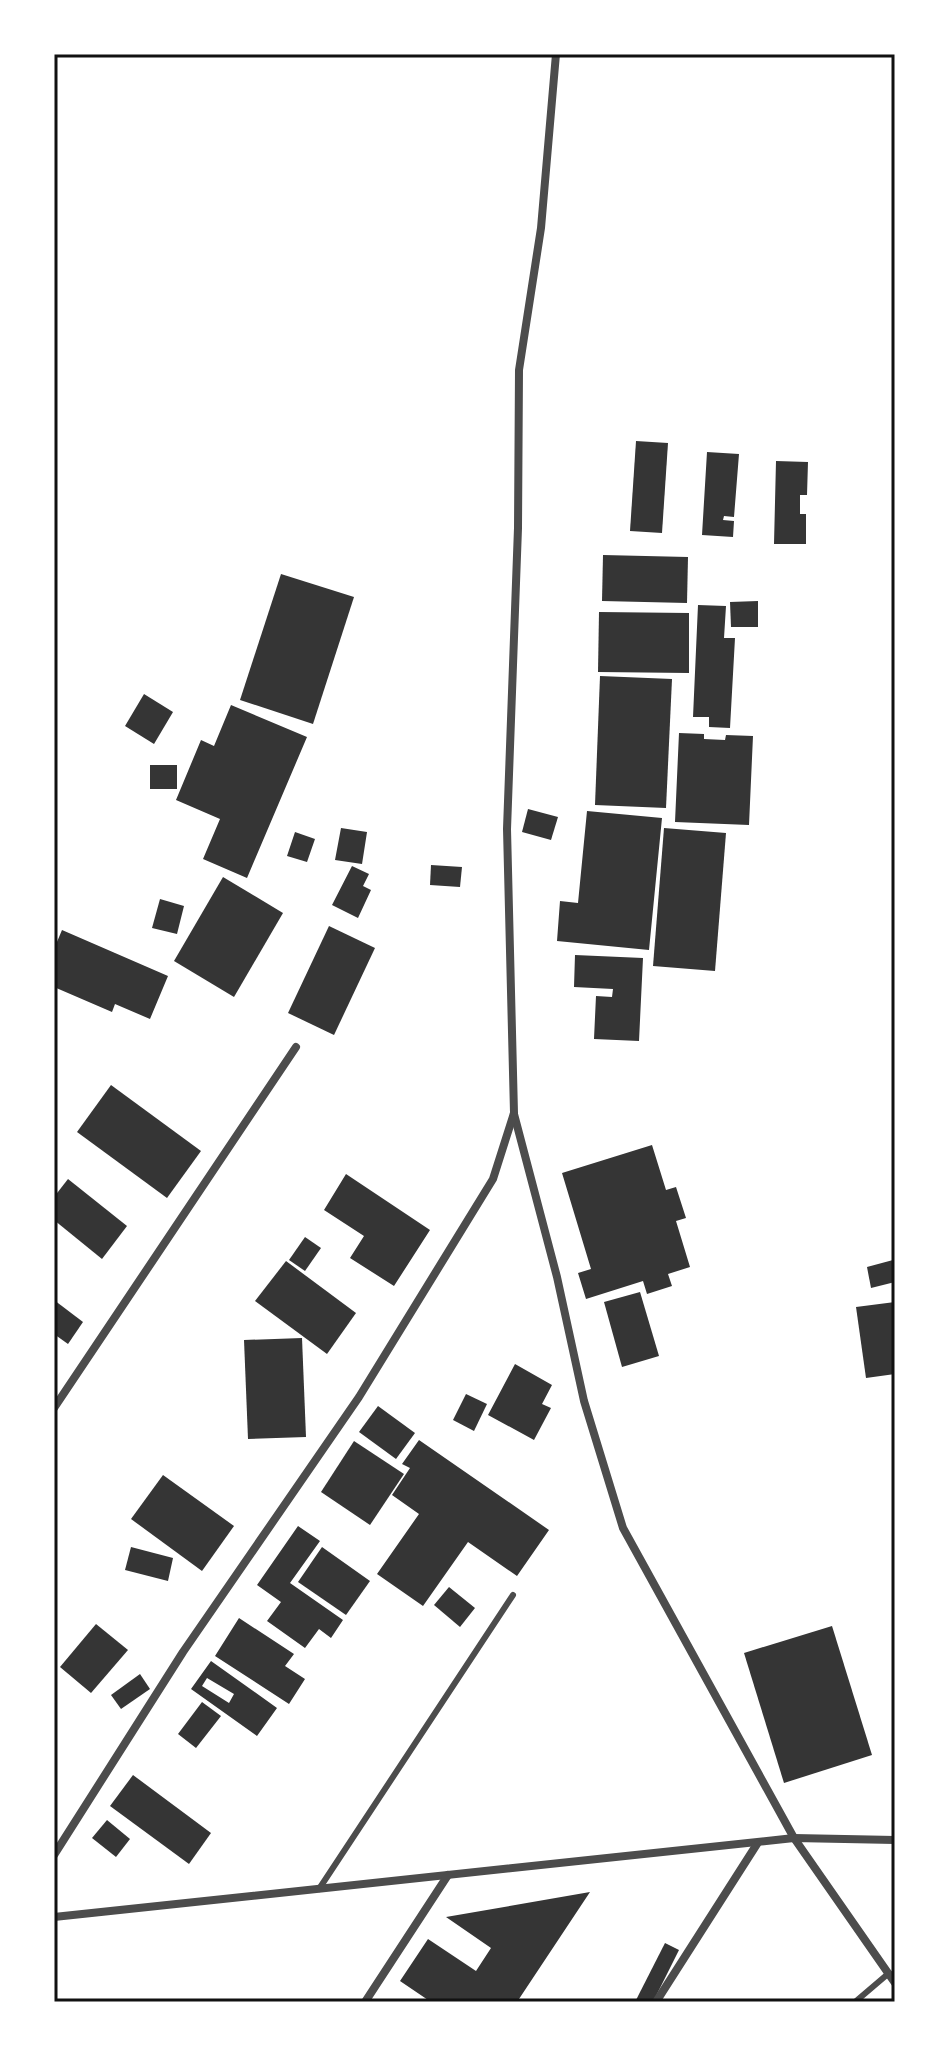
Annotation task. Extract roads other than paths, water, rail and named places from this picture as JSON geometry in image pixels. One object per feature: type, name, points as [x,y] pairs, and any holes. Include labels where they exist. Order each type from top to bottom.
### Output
[{"type":"street","points":[[556,54],[541,228],[519,370],[518,528],[507,829],[514,1113],[557,1277],[584,1401],[623,1528],[794,1838],[895,1983]]},
{"type":"street","points":[[54,1408],[296,1047]]},
{"type":"street","points":[[54,1855],[183,1652],[359,1397],[493,1179],[514,1113]]},
{"type":"street","points":[[54,1917],[794,1838],[895,1840]]},
{"type":"street","points":[[656,2002],[757,1844]]},
{"type":"street","points":[[365,2002],[448,1875]]},
{"type":"lane","points":[[319,1889],[513,1595]]},
{"type":"lane","points":[[855,2002],[889,1973]]}]
